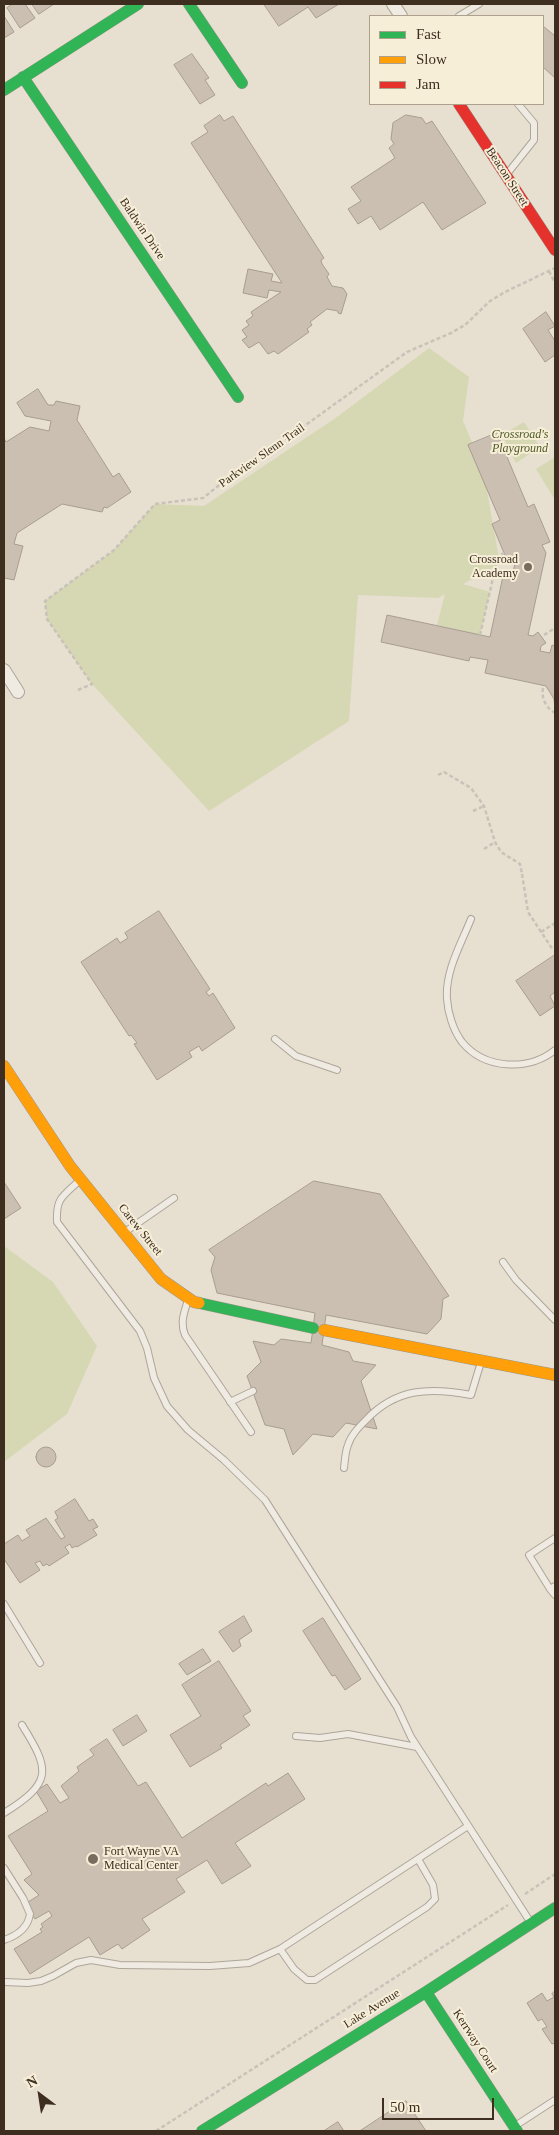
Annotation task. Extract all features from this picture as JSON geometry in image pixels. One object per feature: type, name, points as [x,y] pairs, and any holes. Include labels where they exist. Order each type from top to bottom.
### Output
[{"type":"street","points":[[4,90],[138,4]]},
{"type":"street","points":[[189,4],[242,83]]},
{"type":"street","points":[[393,4],[400,15]]},
{"type":"street","name":"Baldwin Drive","points":[[23,77],[238,397]]},
{"type":"street","name":"Beacon Street","points":[[460,105],[555,250]]},
{"type":"street","points":[[4,670],[18,692]]},
{"type":"street","name":"Carew Street","points":[[4,1066],[81,1179],[161,1279],[189,1298],[203,1304],[319,1329],[555,1376]]},
{"type":"street","name":"Lake Avenue","points":[[202,2131],[426,1992],[555,1908]]},
{"type":"street","name":"Kerrway Court","points":[[426,1992],[516,2129]]},
{"type":"lane","points":[[461,15],[479,4]]},
{"type":"lane","points":[[506,175],[534,140],[534,123],[519,105]]},
{"type":"lane","points":[[471,919],[448,975],[447,998],[451,1020],[462,1042],[478,1055],[506,1066],[526,1065],[546,1058],[555,1050]]},
{"type":"lane","points":[[275,1039],[296,1056],[337,1070]]},
{"type":"lane","points":[[81,1179],[64,1194],[57,1206],[57,1222],[140,1331],[147,1348],[154,1378],[167,1406],[188,1430],[224,1460],[265,1500],[397,1707],[417,1747],[531,1924]]},
{"type":"lane","points":[[124,1232],[174,1198]]},
{"type":"lane","points":[[503,1262],[516,1280],[555,1320]]},
{"type":"lane","points":[[189,1298],[183,1314],[182,1326],[186,1335],[251,1432]]},
{"type":"lane","points":[[344,1468],[348,1445],[356,1431],[374,1412],[392,1400],[412,1392],[432,1389],[471,1394],[481,1361]]},
{"type":"lane","points":[[230,1402],[253,1391]]},
{"type":"lane","points":[[555,1538],[529,1555],[553,1588],[555,1595]]},
{"type":"lane","points":[[4,1604],[40,1663]]},
{"type":"lane","points":[[4,1813],[26,1799],[36,1789],[41,1779],[43,1769],[41,1760],[22,1725]]},
{"type":"lane","points":[[296,1736],[320,1738],[348,1734],[417,1747]]},
{"type":"lane","points":[[4,1982],[28,1983],[41,1981],[76,1963],[91,1960],[120,1965],[210,1966],[249,1963],[280,1949],[468,1826]]},
{"type":"lane","points":[[280,1949],[294,1969],[307,1980],[315,1980],[427,1907],[435,1899],[433,1885],[418,1859]]},
{"type":"lane","points":[[4,1868],[23,1898],[30,1914],[25,1926],[19,1932],[4,1940]]},
{"type":"lane","points":[[516,2129],[555,2100]]},
{"type":"path","name":"Parkview Slenn Trail","points":[[78,690],[92,684],[48,619],[45,601],[114,550],[156,504],[203,498],[251,460],[282,442],[407,352],[451,333],[465,325],[490,301],[555,268]]},
{"type":"path","points":[[549,271],[555,283]]},
{"type":"path","points":[[480,634],[498,556],[504,553]]},
{"type":"path","points":[[544,635],[555,628]]},
{"type":"path","points":[[542,688],[542,697],[550,710],[555,713]]},
{"type":"path","points":[[438,775],[444,772],[455,777],[470,788],[484,806],[495,842],[501,852],[520,864],[528,912],[553,950]]},
{"type":"path","points":[[473,812],[484,806]]},
{"type":"path","points":[[484,849],[495,842]]},
{"type":"path","points":[[541,932],[555,923]]},
{"type":"path","points":[[550,926],[555,929]]},
{"type":"path","points":[[156,2131],[555,1874]]},
{"type":"green space","points":[[429,348],[469,377],[463,421],[483,468],[500,564],[463,584],[490,592],[480,635],[437,625],[445,594],[438,598],[358,595],[349,721],[209,811],[92,684],[47,619],[45,601],[114,550],[155,504],[204,506],[337,417]]},
{"type":"green space","name":"Crossroad's Playground","points":[[524,422],[540,447],[516,463],[502,435]]},
{"type":"green space","points":[[555,457],[555,500],[536,469]]},
{"type":"green space","points":[[4,1246],[53,1282],[97,1346],[67,1414],[4,1462]]},
{"type":"building","points":[[13,4],[25,4],[35,18],[20,28],[7,8]]},
{"type":"building","points":[[32,4],[54,4],[39,14]]},
{"type":"building","points":[[264,4],[339,4],[316,18],[308,7],[279,26]]},
{"type":"building","points":[[4,16],[14,32],[4,38]]},
{"type":"building","points":[[544,27],[555,36],[555,78],[544,68]]},
{"type":"building","points":[[192,54],[209,78],[205,80],[215,95],[200,104],[174,65]]},
{"type":"building","points":[[220,115],[224,121],[233,116],[324,258],[321,260],[322,264],[329,274],[327,277],[332,286],[343,288],[347,294],[341,314],[338,311],[327,309],[310,322],[312,325],[307,329],[309,332],[278,354],[274,351],[268,354],[259,342],[249,348],[242,340],[247,337],[242,330],[249,325],[246,321],[253,316],[251,312],[281,292],[269,290],[267,298],[243,293],[248,269],[273,274],[271,281],[282,283],[191,143],[208,132],[204,126]]},
{"type":"building","points":[[406,115],[422,118],[426,124],[432,121],[486,203],[442,230],[423,202],[380,230],[371,216],[358,224],[348,209],[361,201],[351,187],[395,158],[389,148],[394,144],[391,139],[393,123]]},
{"type":"building","points":[[546,312],[555,326],[548,330],[555,341],[555,355],[545,362],[523,329]]},
{"type":"building","points":[[38,389],[48,405],[54,405],[56,401],[80,406],[77,420],[113,477],[119,473],[131,492],[107,508],[104,507],[102,512],[62,504],[17,533],[14,544],[23,546],[14,580],[4,578],[4,438],[6,442],[30,427],[49,431],[51,421],[25,416],[17,403]]},
{"type":"building","name":"Crossroad Academy","points":[[497,433],[528,507],[534,504],[550,542],[542,545],[546,553],[528,635],[533,636],[538,632],[546,643],[541,646],[540,651],[550,653],[552,645],[555,646],[555,710],[554,699],[546,686],[485,673],[488,660],[470,657],[469,661],[381,642],[387,615],[490,637],[503,576],[512,577],[517,554],[507,559],[504,553],[492,524],[500,520],[468,445]]},
{"type":"building","points":[[159,911],[210,989],[206,992],[209,996],[213,993],[235,1028],[202,1051],[199,1046],[189,1052],[192,1057],[157,1080],[134,1044],[137,1043],[131,1035],[129,1036],[81,962],[117,938],[120,943],[128,938],[125,933]]},
{"type":"building","points":[[555,955],[555,992],[550,996],[555,1006],[540,1016],[516,981]]},
{"type":"building","points":[[314,1181],[380,1194],[449,1296],[443,1299],[441,1319],[427,1334],[326,1315],[322,1345],[349,1352],[353,1361],[376,1365],[361,1381],[377,1429],[346,1423],[333,1437],[313,1434],[293,1455],[284,1429],[265,1425],[247,1376],[261,1362],[253,1341],[274,1345],[281,1339],[311,1343],[315,1313],[217,1293],[211,1270],[215,1257],[209,1250]]},
{"type":"building","points":[[4,1182],[21,1208],[4,1219]]},
{"type":"building","points":[[46,1447],[53,1450],[56,1457],[53,1464],[46,1467],[39,1464],[36,1457],[39,1450]]},
{"type":"building","points":[[75,1499],[89,1521],[93,1519],[98,1527],[93,1529],[97,1535],[77,1547],[72,1548],[70,1544],[65,1547],[69,1553],[49,1566],[47,1564],[43,1566],[40,1561],[35,1563],[40,1570],[20,1583],[4,1559],[4,1544],[18,1535],[22,1541],[30,1536],[26,1530],[46,1518],[61,1539],[65,1537],[55,1520],[58,1518],[55,1512]]},
{"type":"building","points":[[244,1616],[252,1631],[239,1640],[241,1646],[233,1652],[219,1632]]},
{"type":"building","points":[[323,1618],[361,1679],[345,1690],[335,1675],[332,1676],[303,1631]]},
{"type":"building","points":[[203,1649],[211,1661],[187,1675],[179,1664]]},
{"type":"building","points":[[219,1661],[251,1711],[243,1716],[250,1725],[220,1745],[222,1748],[190,1767],[170,1735],[201,1716],[182,1685]]},
{"type":"building","points":[[137,1715],[147,1731],[123,1746],[113,1730]]},
{"type":"building","points":[[107,1739],[138,1786],[146,1782],[182,1838],[266,1783],[268,1786],[288,1773],[305,1799],[235,1843],[251,1866],[222,1884],[207,1860],[176,1879],[185,1892],[142,1919],[150,1930],[122,1949],[118,1944],[100,1955],[89,1937],[30,1974],[14,1949],[42,1932],[40,1929],[43,1927],[41,1924],[52,1916],[49,1911],[35,1919],[25,1904],[39,1895],[24,1880],[32,1874],[8,1836],[48,1811],[36,1791],[47,1784],[60,1803],[69,1798],[61,1786],[79,1771],[77,1767],[94,1755],[90,1750]]},
{"type":"building","points":[[555,1991],[555,2043],[552,2044],[542,2029],[547,2027],[542,2019],[538,2021],[527,2003],[542,1993],[547,2001],[554,1997],[552,1994]]},
{"type":"building","points":[[406,2101],[426,2131],[360,2131]]},
{"type":"building","points":[[338,2122],[344,2131],[324,2131]]},
{"type":"traffic: fast","points":[[4,90],[138,4]]},
{"type":"traffic: fast","points":[[189,4],[242,83]]},
{"type":"traffic: fast","points":[[23,77],[238,397]]},
{"type":"traffic: fast","points":[[199,1303],[313,1328]]},
{"type":"traffic: fast","points":[[202,2131],[426,1992],[555,1908]]},
{"type":"traffic: fast","points":[[426,1992],[517,2131]]},
{"type":"traffic: slow","points":[[4,1066],[70,1166],[161,1279],[194,1302],[199,1303]]},
{"type":"traffic: slow","points":[[324,1330],[555,1375]]},
{"type":"traffic: jam","points":[[460,105],[555,250]]},
{"type":"place","name":"Crossroad Academy","points":[[528,567]]},
{"type":"place","name":"Fort Wayne VA Medical Center","points":[[93,1859]]}]
